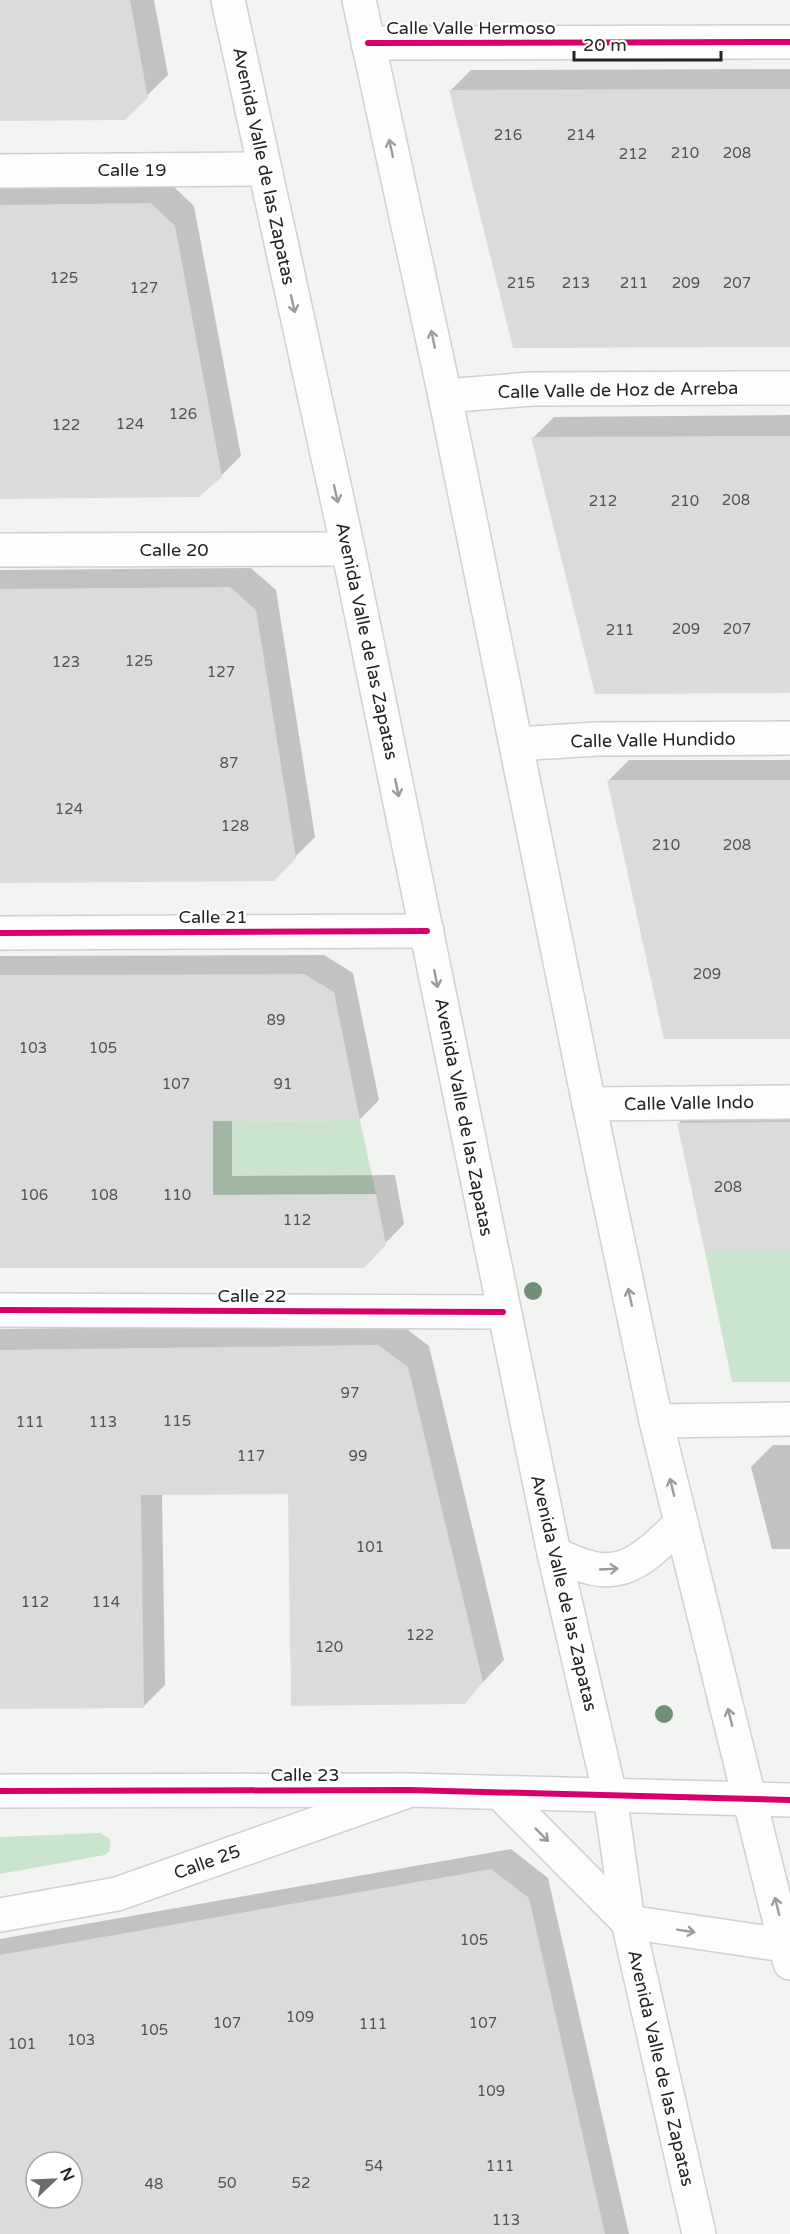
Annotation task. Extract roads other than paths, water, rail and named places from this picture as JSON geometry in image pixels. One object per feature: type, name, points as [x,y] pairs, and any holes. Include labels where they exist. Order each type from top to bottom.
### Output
[{"type":"street","name":"Avenida Valle de las Zapatas","points":[[228,0],[348,549],[554,1553],[610,1796],[628,1922],[699,2234]]},
{"type":"street","points":[[359,0],[446,396],[589,1104],[656,1421],[789,1952],[628,1922],[501,1794]]},
{"type":"street","name":"Calle Valle Hermoso","points":[[368,44],[790,42]]},
{"type":"street","name":"Calle 19","points":[[0,171],[264,169]]},
{"type":"street","name":"Calle Valle de Hoz de Arreba","points":[[446,396],[531,389],[790,388]]},
{"type":"street","name":"Calle 20","points":[[0,550],[348,549]]},
{"type":"street","name":"Calle Valle Hundido","points":[[516,744],[597,739],[790,738]]},
{"type":"street","name":"Calle 21","points":[[0,933],[427,931]]},
{"type":"street","name":"Calle Valle Indo","points":[[589,1104],[790,1102]]},
{"type":"street","name":"Calle 22","points":[[0,1310],[503,1312]]},
{"type":"street","points":[[656,1421],[790,1419]]},
{"type":"street","points":[[554,1553],[581,1568],[611,1570],[634,1564],[681,1523]]},
{"type":"street","name":"Calle 23","points":[[0,1791],[409,1790],[752,1801],[790,1800]]},
{"type":"street","name":"Calle 25","points":[[0,1915],[117,1894],[409,1790]]}]
